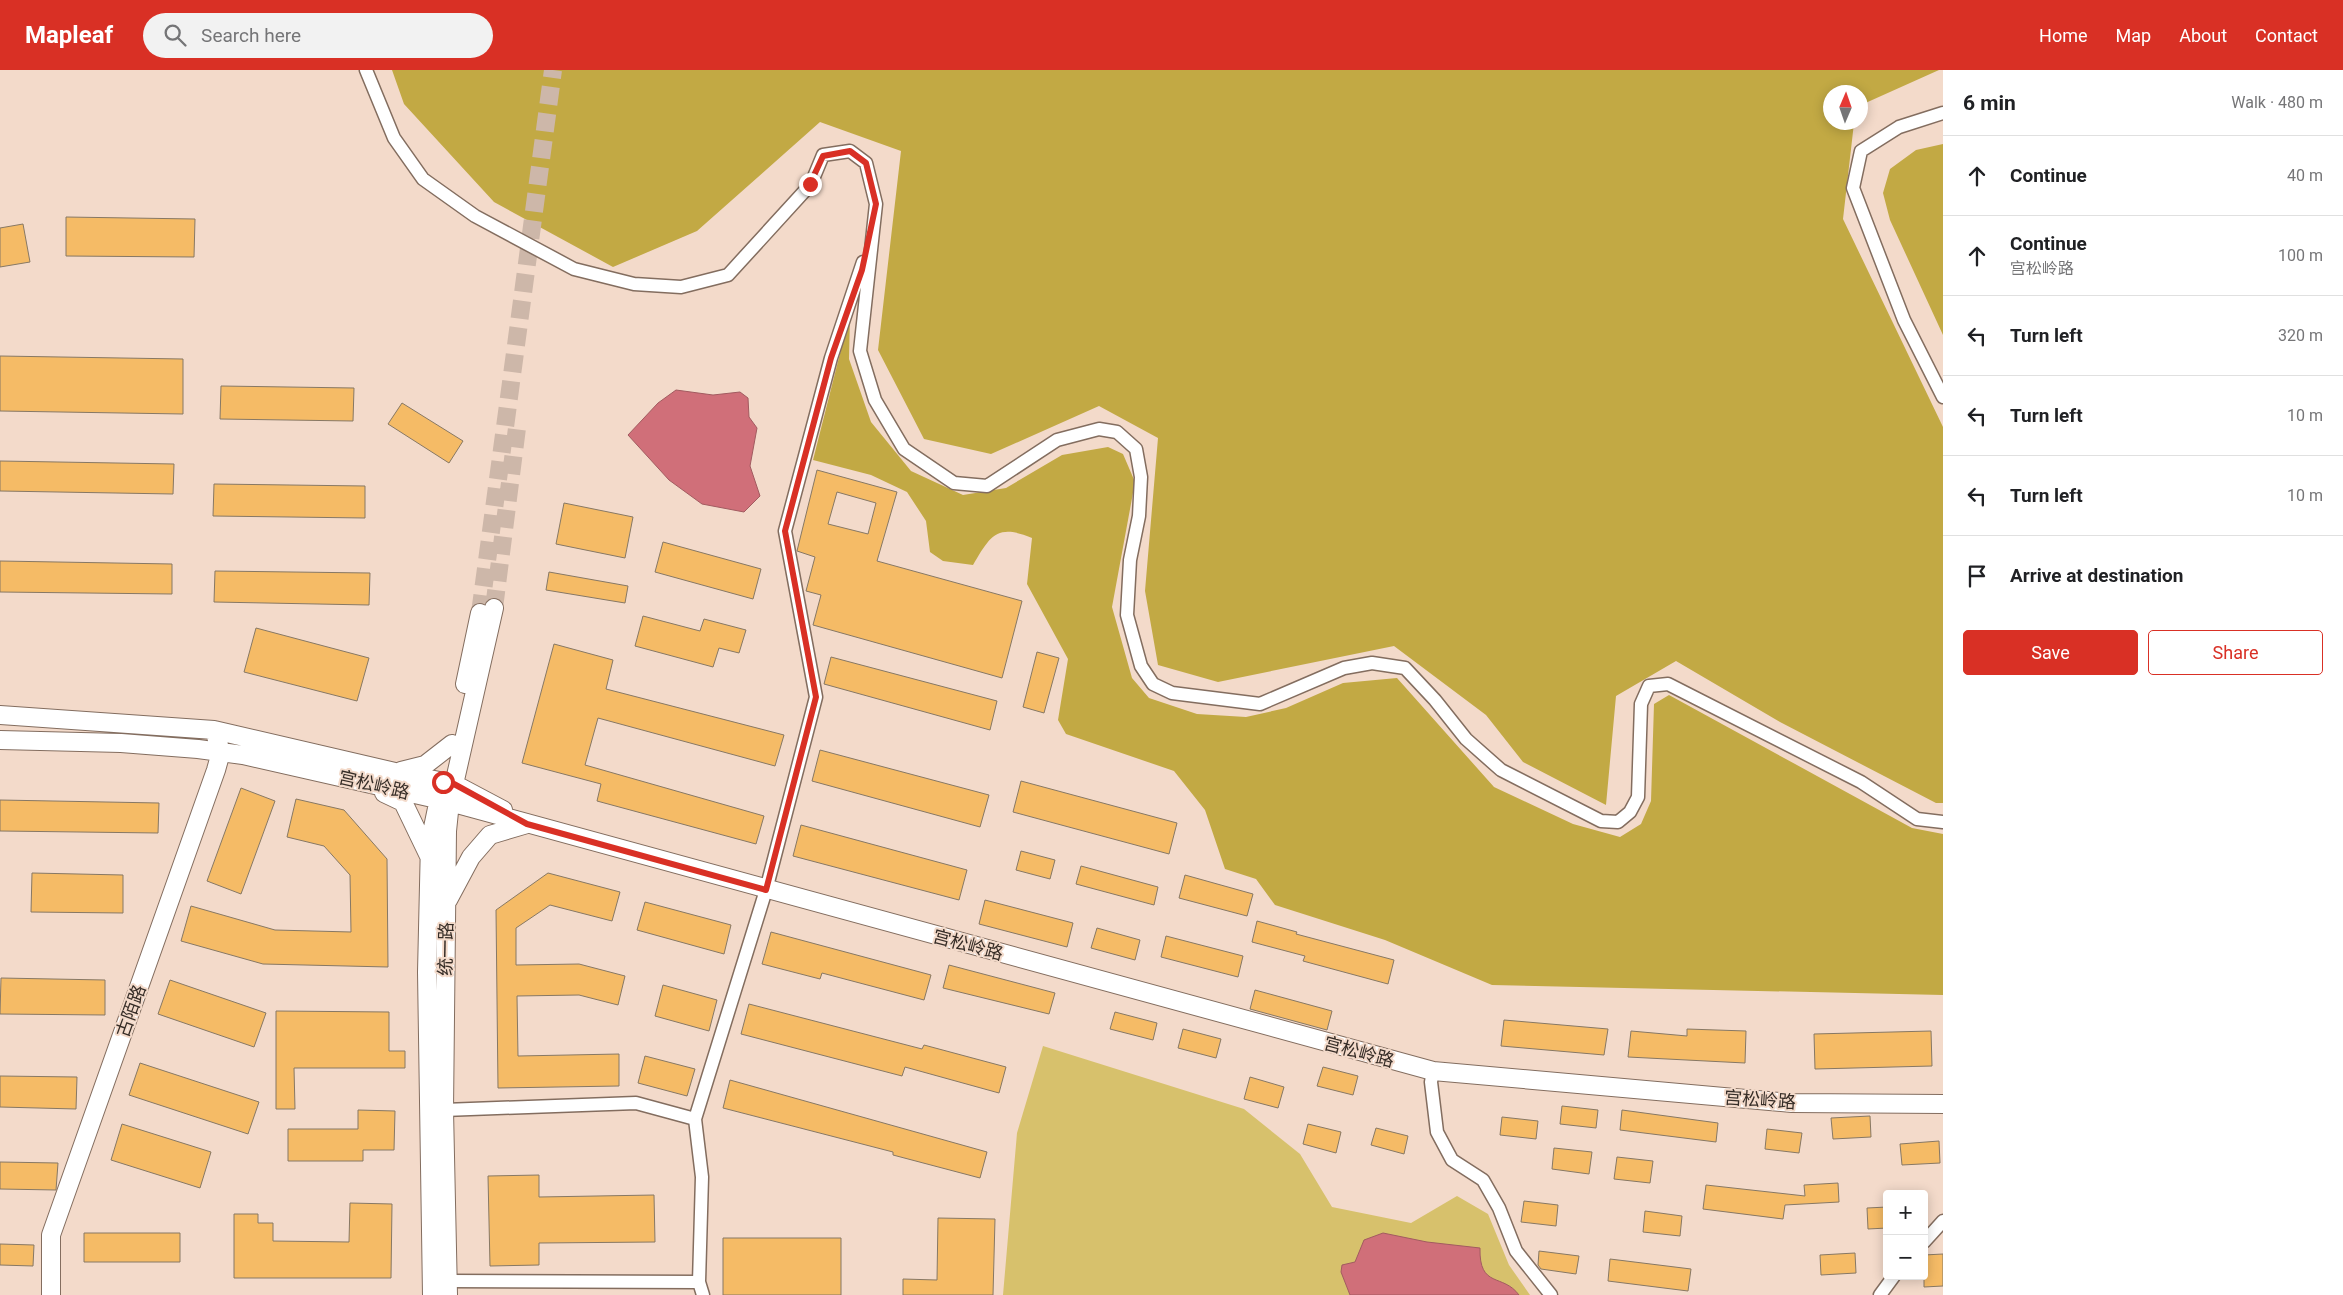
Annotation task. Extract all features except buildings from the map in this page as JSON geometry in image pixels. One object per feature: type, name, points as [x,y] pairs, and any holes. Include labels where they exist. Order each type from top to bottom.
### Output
[{"type":"main road","name":"统一路","points":[[432,1295],[427,972],[430,842],[449,783],[487,611],[452,744],[449,783]]},
{"type":"main road","points":[[0,716],[214,730],[449,783],[527,824]]},
{"type":"main road","points":[[214,730],[221,752]]},
{"type":"main road","name":"宫松岭路","points":[[0,740],[121,743],[221,752],[242,755],[444,801],[1433,1071],[1792,1103],[1943,1104]]},
{"type":"main road","points":[[395,772],[425,765],[452,744]]},
{"type":"main road","name":"古陌路","points":[[51,1295],[51,1236],[221,752]]},
{"type":"main road","points":[[365,783],[403,802],[430,858]]},
{"type":"main road","name":"统一路","points":[[444,801],[447,831],[444,1110],[448,1288]]},
{"type":"main road","points":[[446,902],[471,857],[490,835],[527,824]]},
{"type":"street","points":[[366,70],[394,138],[423,179],[475,216],[574,269],[634,284],[681,286],[728,275],[810,184],[823,156],[850,151],[866,163],[876,204],[860,351],[875,400],[904,449],[954,483],[988,486],[1057,440],[1099,429],[1117,432],[1136,449],[1141,477],[1139,516],[1130,560],[1127,615],[1142,666],[1153,684],[1172,693],[1260,704],[1344,668],[1372,663],[1405,668],[1435,700],[1466,739],[1501,770],[1601,821],[1618,822],[1630,812],[1638,796],[1641,704],[1649,686],[1668,684],[1860,782],[1917,819],[1943,822]]},
{"type":"street","points":[[1943,113],[1899,127],[1862,151],[1853,188],[1904,320],[1943,397]]},
{"type":"street","points":[[448,1288],[701,1289],[702,1176],[695,1119],[766,890],[816,697],[785,531],[831,358],[862,270],[876,204]]},
{"type":"street","points":[[1433,1071],[1431,1082],[1438,1132],[1452,1160],[1483,1180],[1499,1208],[1516,1251],[1551,1295]]},
{"type":"street","points":[[444,1110],[636,1103],[695,1119]]},
{"type":"street","points":[[1928,1238],[1943,1221]]},
{"type":"street","points":[[1880,1295],[1891,1280]]},
{"type":"shaded area","points":[[392,70],[1939,70],[1868,102],[1868,85],[1823,85],[1823,130],[1853,130],[1843,219],[1943,427],[1943,803],[1936,803],[1780,722],[1676,661],[1616,696],[1606,805],[1523,762],[1486,715],[1394,646],[1218,682],[1158,665],[1145,591],[1158,438],[1099,406],[991,454],[924,439],[878,350],[901,151],[820,122],[697,231],[613,267],[494,202],[404,104]]},
{"type":"shaded area","points":[[1943,144],[1943,335],[1890,220],[1883,193],[1890,169],[1916,150]]},
{"type":"shaded area","points":[[850,314],[849,359],[871,422],[911,471],[963,495],[1006,488],[1062,455],[1108,447],[1123,454],[1135,482],[1112,607],[1132,678],[1149,698],[1197,714],[1246,717],[1286,708],[1343,683],[1397,678],[1494,787],[1573,824],[1620,837],[1641,824],[1651,801],[1654,704],[1669,695],[1912,828],[1943,834],[1943,995],[1492,985],[1385,940],[1275,905],[1256,879],[1225,869],[1205,810],[1174,771],[1066,734],[1058,720],[1068,659],[1027,584],[1032,538],[1010,532],[1002,532],[984,546],[973,565],[943,561],[930,552],[926,521],[907,492],[871,475],[813,460]]},
{"type":"shaded area","points":[[676,390],[713,395],[740,392],[748,398],[749,417],[757,428],[750,466],[760,496],[744,512],[702,504],[669,480],[628,435],[658,403]]},
{"type":"shaded area","points":[[1043,1046],[1244,1109],[1300,1154],[1332,1207],[1411,1223],[1457,1196],[1488,1214],[1509,1265],[1530,1295],[1003,1295],[1017,1133]]},
{"type":"shaded area","points":[[1383,1233],[1427,1242],[1480,1248],[1483,1270],[1493,1279],[1513,1288],[1519,1295],[1350,1295],[1341,1272],[1342,1265],[1355,1262],[1364,1240]]},
{"type":"tunnel","points":[[480,613],[553,70]]},
{"type":"tunnel","points":[[494,608],[517,428]]},
{"type":"route","points":[[443,782],[454,784],[527,824],[766,890],[816,697],[785,531],[831,358],[862,270],[876,204],[866,163],[850,151],[823,156],[810,184]]}]
